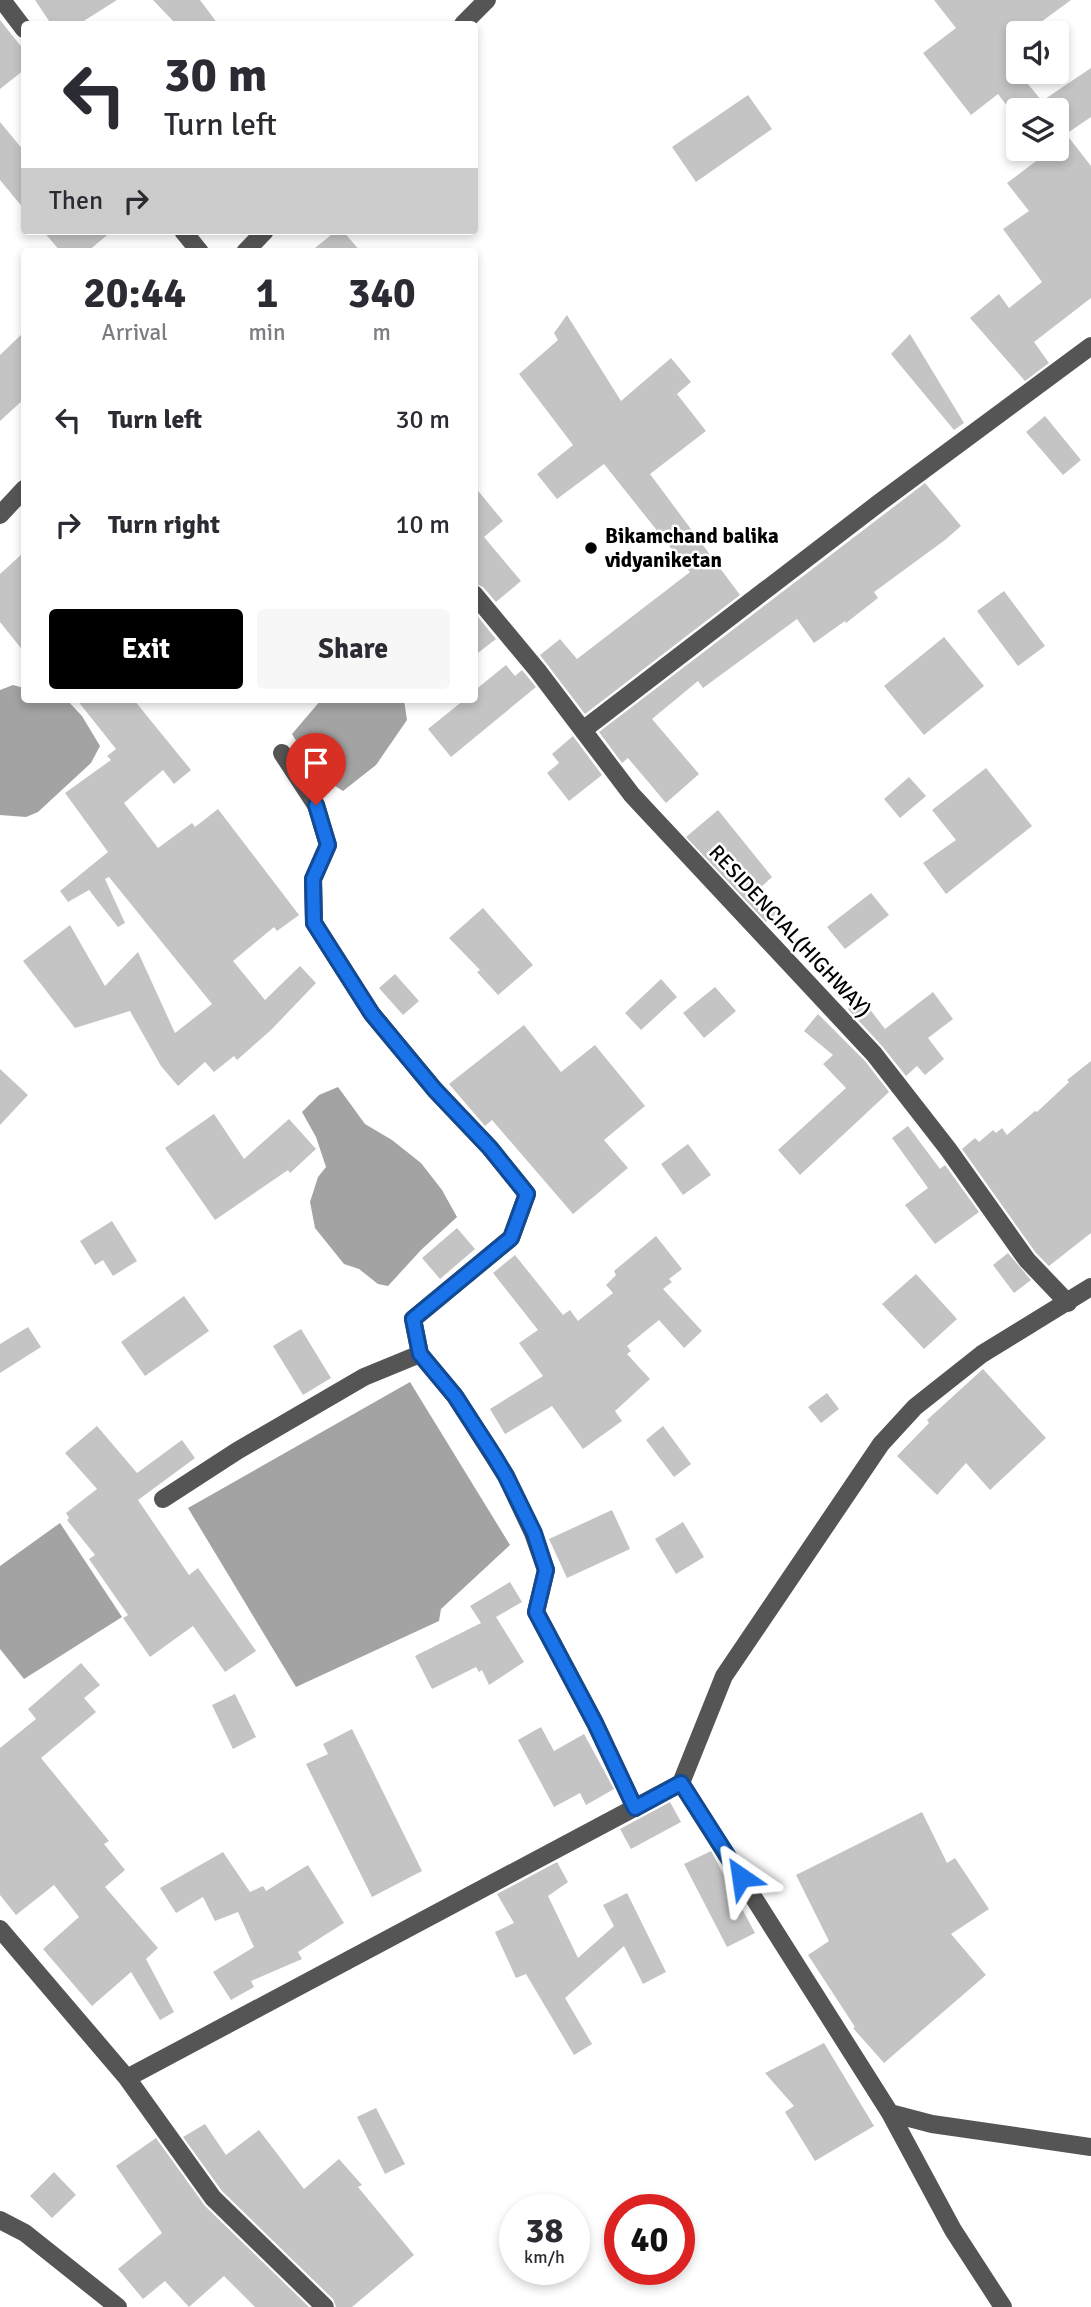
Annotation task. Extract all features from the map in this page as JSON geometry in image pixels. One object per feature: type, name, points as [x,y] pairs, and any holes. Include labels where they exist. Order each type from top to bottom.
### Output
[{"type":"street","points":[[2,0],[21,25]]},
{"type":"street","points":[[466,21],[487,0]]},
{"type":"street","points":[[249,248],[261,235]]},
{"type":"street","points":[[583,730],[879,503],[1091,346]]},
{"type":"street","points":[[0,515],[21,492]]},
{"type":"street","name":"RESIDENCIAL(HIGHWAY)","points":[[478,599],[538,671],[632,795],[874,1054],[948,1149],[1027,1260],[1068,1303]]},
{"type":"street","points":[[282,753],[316,805],[328,845],[313,879],[314,923],[372,1014],[527,1194],[511,1238],[413,1319],[420,1354],[455,1396],[499,1465],[534,1533],[546,1570],[536,1612],[595,1723],[635,1808]]},
{"type":"street","points":[[127,2078],[681,1783],[724,1676],[881,1444],[915,1407],[982,1354],[1091,1287]]},
{"type":"street","points":[[163,1499],[237,1451],[364,1377],[420,1354]]},
{"type":"street","points":[[681,1783],[890,2113],[953,2230],[1003,2307]]},
{"type":"street","points":[[0,1929],[127,2078],[213,2198],[325,2307]]},
{"type":"street","points":[[890,2113],[932,2124],[1091,2147]]},
{"type":"street","points":[[0,2220],[25,2233],[118,2307]]},
{"type":"shaded area","points":[[13,685],[21,687],[21,703],[70,703],[82,716],[100,746],[91,763],[38,812],[26,817],[0,815],[0,690]]},
{"type":"shaded area","points":[[318,703],[404,703],[407,720],[376,765],[343,791],[316,774],[292,734]]},
{"type":"shaded area","points":[[338,1087],[365,1124],[392,1140],[421,1163],[442,1190],[457,1217],[421,1250],[388,1286],[378,1284],[359,1269],[344,1264],[315,1228],[310,1202],[318,1177],[326,1167],[316,1137],[302,1112],[319,1095]]},
{"type":"shaded area","points":[[410,1382],[510,1545],[441,1609],[439,1621],[296,1687],[188,1508]]},
{"type":"shaded area","points":[[60,1523],[122,1617],[24,1679],[0,1649],[0,1566]]},
{"type":"building","points":[[35,0],[117,0],[84,21],[49,21]]},
{"type":"building","points":[[153,0],[200,0],[216,21],[173,21]]},
{"type":"building","points":[[934,0],[1071,0],[1042,21],[1006,21],[1006,84],[1028,84],[1040,98],[1006,98],[1006,105],[998,94],[971,115],[923,53],[956,28]]},
{"type":"building","points":[[0,20],[21,46],[21,72],[0,89]]},
{"type":"building","points":[[1091,68],[1091,117],[1069,132],[1069,98],[1046,98]]},
{"type":"building","points":[[748,95],[772,129],[696,182],[672,147]]},
{"type":"building","points":[[0,122],[21,147],[21,205],[0,180]]},
{"type":"building","points":[[1069,138],[1091,166],[1091,298],[1034,342],[1049,363],[1025,381],[970,318],[999,294],[1009,308],[1042,282],[1003,229],[1029,211],[1007,183],[1036,161],[1069,161]]},
{"type":"building","points":[[46,235],[107,235],[92,248],[58,248]]},
{"type":"building","points":[[331,235],[346,235],[358,248],[315,248]]},
{"type":"building","points":[[567,315],[621,401],[671,358],[691,382],[677,394],[706,431],[650,474],[740,595],[585,714],[540,655],[560,639],[577,659],[690,572],[604,464],[557,499],[537,474],[573,445],[519,374],[558,340],[554,333]]},
{"type":"building","points":[[910,334],[964,423],[954,430],[891,354]]},
{"type":"building","points":[[21,335],[21,402],[0,421],[0,355]]},
{"type":"building","points":[[1045,416],[1081,460],[1063,475],[1026,432]]},
{"type":"building","points":[[925,483],[961,526],[874,592],[878,598],[814,643],[797,619],[703,688],[698,681],[652,719],[699,774],[666,803],[628,758],[622,763],[599,732]]},
{"type":"building","points":[[478,491],[503,521],[484,537],[521,581],[496,602],[478,585]]},
{"type":"building","points":[[21,555],[21,648],[0,622],[0,574]]},
{"type":"building","points":[[1004,591],[1045,646],[1018,666],[977,611]]},
{"type":"building","points":[[478,617],[496,639],[478,653]]},
{"type":"building","points":[[944,637],[984,686],[924,735],[884,686]]},
{"type":"building","points":[[506,665],[515,676],[522,670],[536,687],[451,757],[428,729],[460,703],[478,703],[478,688]]},
{"type":"building","points":[[79,703],[136,703],[191,770],[174,784],[163,770],[124,803],[158,848],[192,823],[195,827],[218,809],[299,915],[277,931],[274,927],[233,961],[265,1000],[300,966],[316,983],[271,1030],[237,1060],[234,1056],[214,1072],[205,1062],[178,1086],[161,1066],[130,1011],[75,1028],[23,961],[70,925],[105,986],[138,952],[175,1033],[212,1004],[109,877],[105,879],[125,923],[118,927],[89,890],[68,902],[60,891],[108,852],[65,793],[111,760],[107,756],[116,749]]},
{"type":"building","points":[[573,736],[602,775],[569,801],[547,773],[559,763],[552,754]]},
{"type":"building","points":[[986,768],[1032,826],[946,894],[923,863],[956,840],[932,810]]},
{"type":"building","points":[[909,777],[926,796],[900,818],[884,799]]},
{"type":"building","points":[[718,810],[772,877],[760,888],[778,912],[766,922],[686,837]]},
{"type":"building","points":[[871,893],[889,915],[845,949],[827,927]]},
{"type":"building","points":[[483,908],[533,965],[498,995],[477,972],[480,970],[449,938]]},
{"type":"building","points":[[395,974],[419,1001],[403,1015],[379,988]]},
{"type":"building","points":[[661,979],[677,997],[641,1030],[625,1013]]},
{"type":"building","points":[[715,987],[736,1011],[704,1038],[683,1013]]},
{"type":"building","points":[[933,992],[953,1019],[928,1038],[944,1059],[925,1075],[917,1066],[906,1076],[848,1009],[862,999],[885,1029]]},
{"type":"building","points":[[818,1014],[865,1061],[889,1092],[800,1175],[778,1150],[846,1088],[823,1064],[833,1055],[804,1031]]},
{"type":"building","points":[[524,1025],[561,1072],[595,1045],[645,1106],[604,1140],[628,1168],[573,1214],[492,1120],[485,1126],[449,1084]]},
{"type":"building","points":[[1091,1061],[1091,1233],[1049,1266],[1036,1253],[962,1149],[975,1138],[979,1142],[993,1130],[996,1133],[1002,1128],[1007,1135],[1037,1112],[1069,1082],[1067,1080]]},
{"type":"building","points":[[0,1069],[28,1095],[0,1125]]},
{"type":"building","points":[[214,1114],[244,1159],[289,1119],[316,1149],[290,1173],[288,1170],[215,1220],[165,1148]]},
{"type":"building","points":[[908,1126],[940,1169],[945,1165],[979,1212],[935,1244],[905,1205],[928,1188],[892,1138]]},
{"type":"building","points":[[688,1144],[711,1175],[683,1195],[661,1164]]},
{"type":"building","points":[[112,1221],[137,1261],[113,1276],[103,1260],[95,1265],[80,1241]]},
{"type":"building","points":[[457,1228],[475,1249],[440,1279],[422,1258]]},
{"type":"building","points":[[656,1236],[682,1269],[669,1279],[672,1282],[663,1289],[702,1331],[684,1348],[659,1320],[627,1346],[631,1351],[627,1354],[650,1379],[615,1411],[622,1421],[583,1449],[552,1406],[505,1434],[490,1409],[543,1376],[519,1343],[538,1330],[493,1273],[515,1255],[563,1315],[570,1310],[578,1321],[613,1293],[606,1285],[616,1275],[614,1271]]},
{"type":"building","points":[[1008,1253],[1031,1280],[1014,1293],[993,1265]]},
{"type":"building","points":[[916,1274],[957,1319],[924,1349],[882,1304]]},
{"type":"building","points":[[184,1296],[209,1331],[145,1376],[121,1342]]},
{"type":"building","points":[[28,1327],[41,1347],[0,1373],[0,1344]]},
{"type":"building","points":[[301,1329],[331,1378],[303,1395],[273,1346]]},
{"type":"building","points":[[983,1369],[1046,1438],[990,1490],[966,1463],[937,1495],[897,1456],[929,1423],[927,1420]]},
{"type":"building","points":[[827,1393],[839,1409],[821,1423],[808,1407]]},
{"type":"building","points":[[97,1426],[137,1473],[182,1440],[195,1458],[138,1500],[189,1575],[198,1568],[256,1651],[225,1672],[193,1626],[150,1657],[123,1618],[128,1615],[89,1559],[95,1555],[67,1520],[69,1518],[66,1513],[97,1489],[65,1453]]},
{"type":"building","points":[[663,1426],[691,1464],[674,1477],[646,1440]]},
{"type":"building","points":[[612,1510],[630,1549],[567,1578],[549,1539]]},
{"type":"building","points":[[683,1522],[704,1557],[676,1574],[655,1539]]},
{"type":"building","points":[[510,1582],[522,1602],[496,1617],[524,1662],[489,1685],[482,1670],[479,1672],[476,1667],[432,1689],[415,1656],[481,1623],[470,1606]]},
{"type":"building","points":[[81,1663],[100,1685],[84,1698],[96,1712],[41,1758],[109,1841],[104,1844],[125,1870],[105,1887],[158,1948],[146,1959],[174,2012],[160,2020],[131,1972],[92,2006],[43,1949],[79,1917],[54,1885],[16,1915],[0,1895],[0,1748],[36,1719],[28,1709]]},
{"type":"building","points":[[235,1694],[256,1737],[233,1749],[212,1705]]},
{"type":"building","points":[[541,1727],[554,1751],[584,1734],[614,1789],[586,1805],[580,1793],[554,1807],[518,1740]]},
{"type":"building","points":[[352,1729],[422,1871],[372,1897],[306,1764],[328,1754],[323,1744]]},
{"type":"building","points":[[670,1802],[681,1822],[631,1849],[620,1829]]},
{"type":"building","points":[[922,1812],[947,1863],[955,1858],[989,1909],[951,1934],[986,1975],[884,2063],[853,2028],[855,2027],[808,1955],[829,1941],[796,1875]]},
{"type":"building","points":[[711,1851],[755,1933],[727,1947],[684,1864]]},
{"type":"building","points":[[223,1852],[250,1892],[263,1886],[266,1891],[308,1865],[344,1923],[298,1952],[302,1959],[251,1981],[254,1987],[231,2000],[213,1972],[254,1947],[238,1912],[215,1921],[203,1897],[176,1913],[160,1888]]},
{"type":"building","points":[[557,1862],[568,1882],[548,1896],[578,1958],[614,1926],[603,1905],[627,1893],[666,1972],[643,1984],[624,1946],[565,1998],[592,2044],[574,2055],[526,1974],[516,1978],[495,1932],[514,1923],[497,1894]]},
{"type":"building","points":[[824,2043],[874,2126],[815,2161],[785,2112],[794,2106],[765,2073]]},
{"type":"building","points":[[376,2108],[405,2164],[385,2174],[357,2117]]},
{"type":"building","points":[[205,2124],[226,2155],[259,2130],[304,2189],[339,2159],[362,2185],[358,2187],[414,2255],[352,2307],[336,2307],[333,2299],[222,2191],[183,2137]]},
{"type":"building","points":[[156,2138],[205,2206],[309,2307],[255,2307],[224,2276],[189,2307],[165,2281],[143,2299],[118,2269],[162,2233],[116,2166]]},
{"type":"building","points":[[54,2172],[76,2195],[52,2218],[30,2196]]},
{"type":"place","name":"Bikamchand balika vidyaniketan","points":[[591,548]]},
{"type":"route","points":[[316,805],[328,845],[313,879],[314,923],[372,1014],[527,1194],[511,1238],[413,1319],[420,1354],[455,1396],[494,1456],[534,1533],[546,1570],[536,1612],[595,1723],[635,1808],[681,1783],[741,1877]]}]
